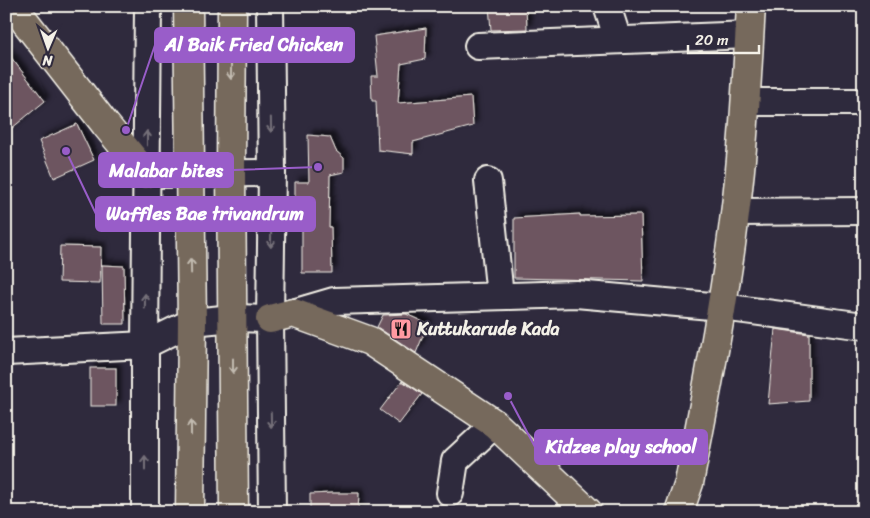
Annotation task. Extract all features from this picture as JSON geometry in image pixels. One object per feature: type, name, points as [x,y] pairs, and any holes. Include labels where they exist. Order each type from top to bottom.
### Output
[{"type":"main road","points":[[13,6],[146,174]]},
{"type":"main road","points":[[188,6],[192,322],[190,512]]},
{"type":"main road","points":[[232,6],[231,174],[234,512]]},
{"type":"main road","points":[[680,512],[689,483],[722,307],[736,212],[746,102],[751,6]]},
{"type":"main road","points":[[281,316],[370,341],[495,424],[588,512]]},
{"type":"street","points":[[146,512],[145,345],[148,6]]},
{"type":"street","points":[[270,6],[272,174],[281,316],[272,512]]},
{"type":"street","points":[[607,6],[618,40]]},
{"type":"street","points":[[478,46],[749,35]]},
{"type":"street","points":[[746,102],[864,102]]},
{"type":"street","points":[[146,174],[272,174]]},
{"type":"street","points":[[488,181],[500,296]]},
{"type":"street","points":[[736,212],[864,211]]},
{"type":"street","points":[[6,352],[145,345],[192,322],[281,316],[334,301],[576,294],[722,307],[864,326]]},
{"type":"street","points":[[450,493],[455,461],[495,424]]},
{"type":"building","points":[[489,6],[526,6],[527,29],[491,30]]},
{"type":"building","points":[[426,28],[425,59],[401,64],[398,103],[471,97],[473,126],[413,142],[413,154],[378,150],[376,101],[372,101],[371,76],[378,76],[374,36]]},
{"type":"building","points":[[6,51],[45,101],[6,133]]},
{"type":"building","points":[[77,124],[94,160],[54,178],[39,141]]},
{"type":"building","points":[[308,135],[330,137],[336,151],[344,158],[344,172],[330,175],[329,227],[331,227],[332,273],[302,273],[302,221],[295,221],[295,182],[309,182]]},
{"type":"building","points":[[580,214],[580,216],[641,215],[643,281],[514,278],[514,218]]},
{"type":"building","points":[[60,246],[101,247],[100,283],[59,282]]},
{"type":"building","points":[[102,265],[124,266],[125,324],[103,324]]},
{"type":"building","name":"Kuttukarude Kada","points":[[406,314],[428,324],[416,353],[377,327],[383,315]]},
{"type":"building","points":[[775,329],[809,334],[809,401],[768,404]]},
{"type":"building","points":[[90,368],[116,368],[116,406],[90,406]]},
{"type":"building","points":[[402,381],[422,394],[399,424],[380,410]]},
{"type":"building","points":[[359,493],[358,512],[310,512],[310,494]]},
{"type":"place","name":"Al Baik Fried Chicken","points":[[126,130]]},
{"type":"place","name":"Waffles Bae trivandrum","points":[[66,151]]},
{"type":"place","name":"Malabar bites","points":[[318,167]]},
{"type":"place","name":"Kuttukarude Kada","points":[[401,329]]},
{"type":"place","name":"Kidzee play school","points":[[508,396]]}]
